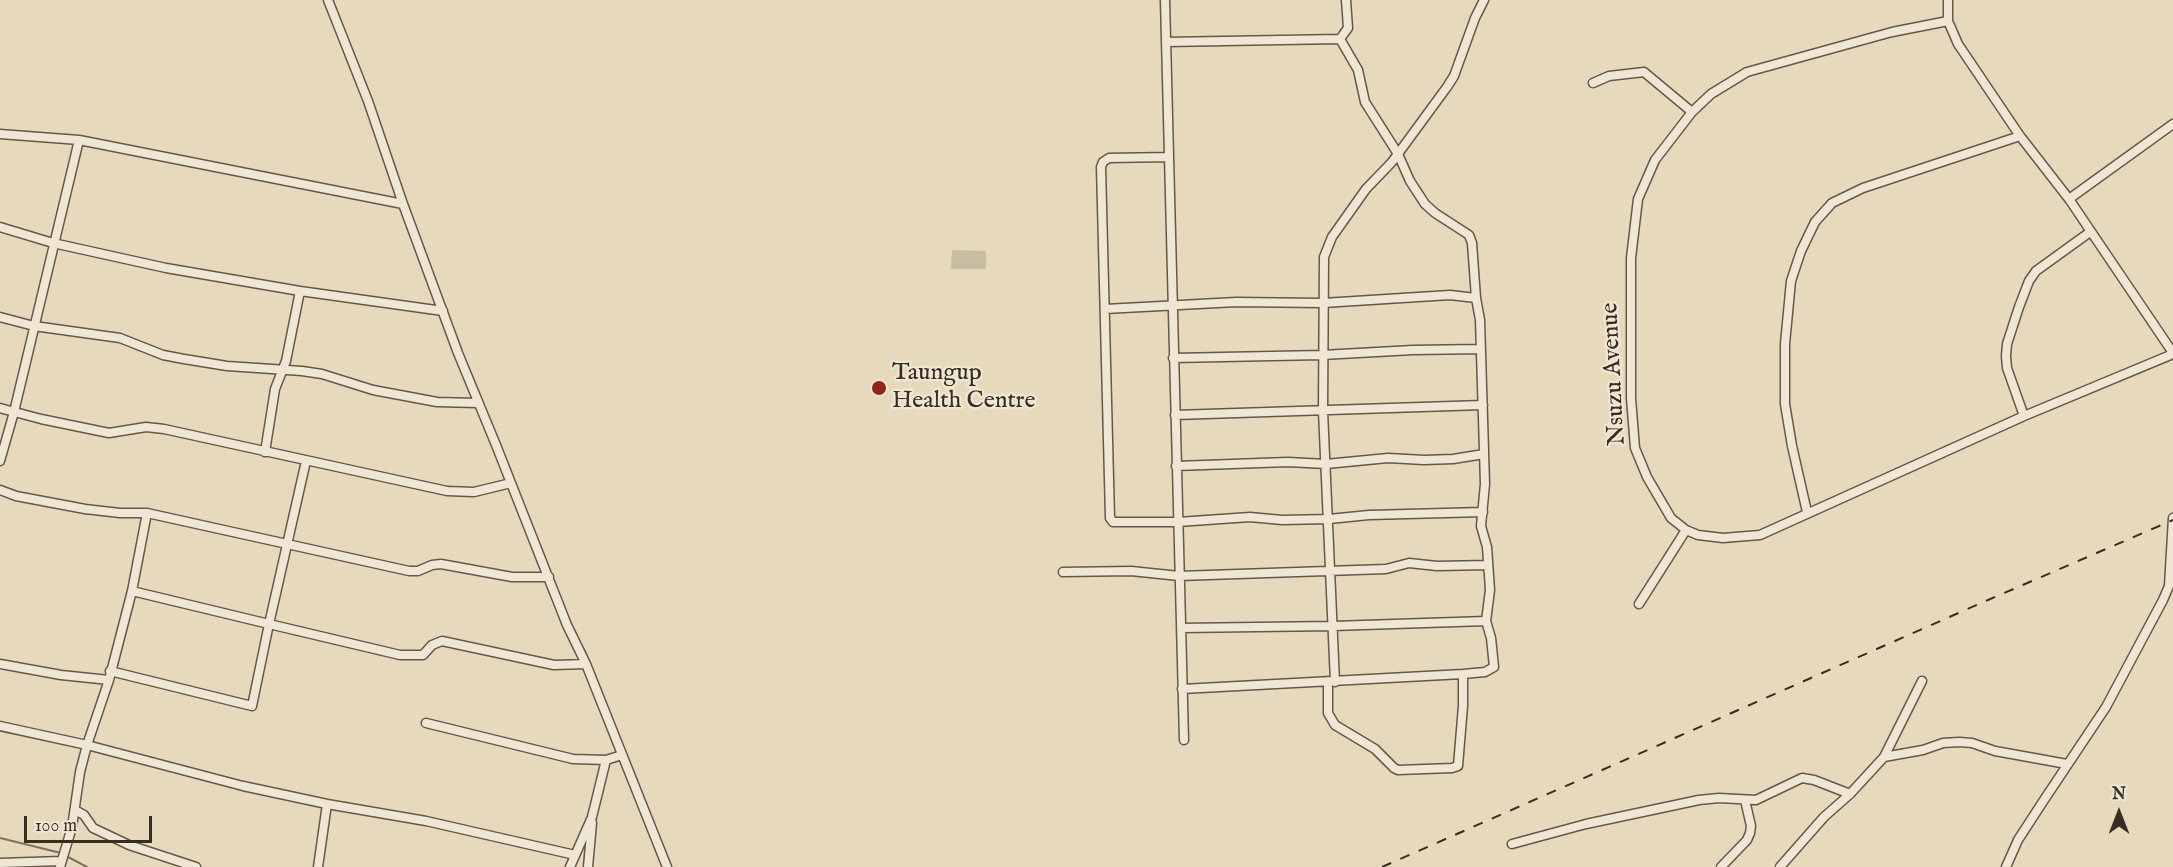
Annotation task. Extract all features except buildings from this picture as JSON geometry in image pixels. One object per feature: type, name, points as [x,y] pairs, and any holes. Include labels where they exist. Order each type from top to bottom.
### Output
[{"type":"street","points":[[328,0],[368,101],[403,204],[478,403],[667,867]]},
{"type":"street","points":[[1165,0],[1184,740]]},
{"type":"street","points":[[1340,39],[1348,28],[1346,0]]},
{"type":"street","points":[[1463,674],[1463,706],[1456,768],[1398,770],[1375,749],[1335,725],[1328,713],[1332,682],[1333,626],[1323,411],[1324,257],[1326,248],[1366,189],[1398,154],[1454,76],[1475,18],[1485,0]]},
{"type":"street","points":[[1639,604],[1686,530],[1698,535],[1723,538],[1760,535],[2024,416],[2173,353],[2069,199],[2020,136],[1958,44],[1948,21],[1948,0]]},
{"type":"street","name":"Nsuzu Avenue","points":[[1686,530],[1671,518],[1647,477],[1635,448],[1630,398],[1631,258],[1638,199],[1655,160],[1692,112],[1711,94],[1747,72],[1892,32],[1948,21]]},
{"type":"street","points":[[1166,42],[1340,39]]},
{"type":"street","points":[[1182,689],[1463,674],[1485,672],[1494,667],[1491,638],[1486,621],[1490,590],[1486,547],[1481,526],[1484,454],[1483,405],[1480,320],[1472,243],[1469,235],[1425,204],[1410,181],[1398,154],[1365,102],[1358,70],[1340,39]]},
{"type":"street","points":[[1593,83],[1609,76],[1644,72],[1692,112]]},
{"type":"street","points":[[2069,199],[2173,124]]},
{"type":"street","points":[[0,134],[80,140],[403,204]]},
{"type":"street","points":[[1807,512],[1785,404],[1785,344],[1791,281],[1801,251],[1815,222],[1832,203],[1863,188],[2020,136]]},
{"type":"street","points":[[0,461],[80,140]]},
{"type":"street","points":[[1168,157],[1109,158],[1103,162],[1101,189],[1110,518],[1113,522],[1178,522],[1250,517],[1282,520],[1329,519],[1370,515],[1483,512]]},
{"type":"street","points":[[0,227],[54,243],[166,268],[300,291],[443,311]]},
{"type":"street","points":[[2024,416],[2007,368],[2006,356],[2007,344],[2019,307],[2029,281],[2036,271],[2090,232]]},
{"type":"street","points":[[266,453],[275,389],[290,343],[300,291]]},
{"type":"street","points":[[1105,309],[1248,302],[1323,303],[1450,295],[1476,298]]},
{"type":"street","points":[[0,317],[34,326],[120,339],[163,355],[184,359],[227,366],[322,374],[373,390],[436,402],[478,403]]},
{"type":"street","points":[[1173,358],[1480,350]]},
{"type":"street","points":[[1175,415],[1483,405]]},
{"type":"street","points":[[0,408],[109,433],[146,428],[164,429],[447,491],[474,492],[511,483]]},
{"type":"street","points":[[1176,466],[1288,462],[1326,464],[1388,458],[1453,459],[1484,454]]},
{"type":"street","points":[[0,664],[61,675],[110,676],[252,706],[306,461]]},
{"type":"street","points":[[0,490],[16,496],[85,509],[147,513],[410,571],[441,564],[512,577],[549,577]]},
{"type":"street","points":[[0,863],[61,862],[75,810],[80,772],[87,745],[110,676],[132,591],[147,513]]},
{"type":"street","points":[[2006,867],[2018,840],[2106,707],[2163,600],[2169,586],[2173,518]]},
{"type":"street","points":[[1063,572],[1131,571],[1179,576],[1386,569],[1408,563],[1437,566],[1488,565]]},
{"type":"street","points":[[2169,586],[2173,599]]},
{"type":"street","points":[[132,591],[400,655],[423,655],[432,645],[442,640],[546,664],[586,664]]},
{"type":"street","points":[[1181,628],[1486,621]]},
{"type":"street","points":[[1780,867],[1824,817],[1850,794],[1884,757],[1922,681]]},
{"type":"street","points":[[426,723],[573,759],[606,760],[622,755]]},
{"type":"street","points":[[0,726],[87,745],[243,786],[327,804],[426,821],[575,855]]},
{"type":"street","points":[[1884,757],[1923,750],[1943,743],[1959,742],[2067,764]]},
{"type":"street","points":[[588,867],[592,817],[606,760]]},
{"type":"street","points":[[1512,844],[1586,824],[1699,800],[1719,798],[1756,800],[1802,778],[1815,780],[1850,794]]},
{"type":"street","points":[[1721,867],[1747,840],[1750,833],[1751,826],[1745,800]]},
{"type":"street","points":[[318,867],[327,804]]},
{"type":"street","points":[[75,810],[84,815],[93,828],[129,845],[196,867]]},
{"type":"street","points":[[570,867],[592,817]]},
{"type":"shaded area","points":[[952,250],[986,251],[986,269],[951,269]]},
{"type":"waterway","points":[[0,838],[61,853]]},
{"type":"waterway","points":[[66,856],[87,867]]},
{"type":"railway","points":[[1382,867],[2173,520]]},
{"type":"place","name":"Taungup Health Centre","points":[[879,388]]}]
